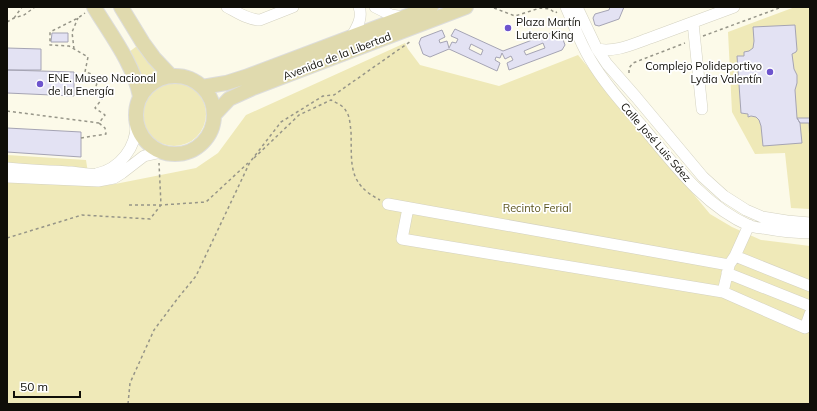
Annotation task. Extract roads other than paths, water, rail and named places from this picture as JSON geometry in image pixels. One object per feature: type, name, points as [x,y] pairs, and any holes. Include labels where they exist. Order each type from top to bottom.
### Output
[{"type":"main road","points":[[121,7],[143,43],[154,58],[171,76]]},
{"type":"main road","name":"Avenida de la Libertad","points":[[202,87],[226,83],[241,78],[431,7]]},
{"type":"main road","name":"Avenida de la Libertad","points":[[214,115],[229,100],[253,88],[466,7]]},
{"type":"main road","points":[[87,11],[123,55],[133,74],[140,96]]},
{"type":"main road","points":[[171,76],[180,76],[197,82],[211,99],[214,106],[214,115],[214,123],[206,139],[192,150],[180,154],[160,156],[141,135],[136,123],[136,112],[140,96],[152,83],[171,76]]},
{"type":"street","points":[[231,8],[251,19],[260,20],[293,7]]},
{"type":"street","points":[[352,36],[361,16],[360,7]]},
{"type":"street","points":[[375,7],[391,15],[404,17]]},
{"type":"street","name":"Calle José Luis Sáez","points":[[566,7],[582,44],[598,72],[681,174],[716,205],[735,218],[751,226],[771,230],[810,233]]},
{"type":"street","name":"Calle José Luis Sáez","points":[[577,7],[597,49],[607,64],[703,177],[724,196],[746,210],[762,217],[810,223]]},
{"type":"street","points":[[597,49],[614,49],[625,46],[734,7]]},
{"type":"street","points":[[692,23],[702,109]]},
{"type":"street","points":[[612,70],[614,60],[625,46]]},
{"type":"street","points":[[8,175],[95,174],[110,168],[122,159],[131,147],[136,136],[136,123]]},
{"type":"street","points":[[8,175],[98,182],[114,178],[144,156],[160,156]]},
{"type":"street","points":[[388,204],[728,269],[810,306]]},
{"type":"street","points":[[408,208],[402,239],[723,292],[805,328],[810,314]]},
{"type":"street","points":[[723,292],[728,269],[749,225]]},
{"type":"street","points":[[735,256],[810,286]]},
{"type":"place","name":"Plaza Martín Lutero King","points":[[508,28]]},
{"type":"place","name":"Complejo Polideportivo Lydia Valentín","points":[[770,72]]},
{"type":"place","name":"ENE. Museo Nacional de la Energía","points":[[40,84]]},
{"type":"park label","name":"Recinto Ferial","points":[[537,208]]}]
